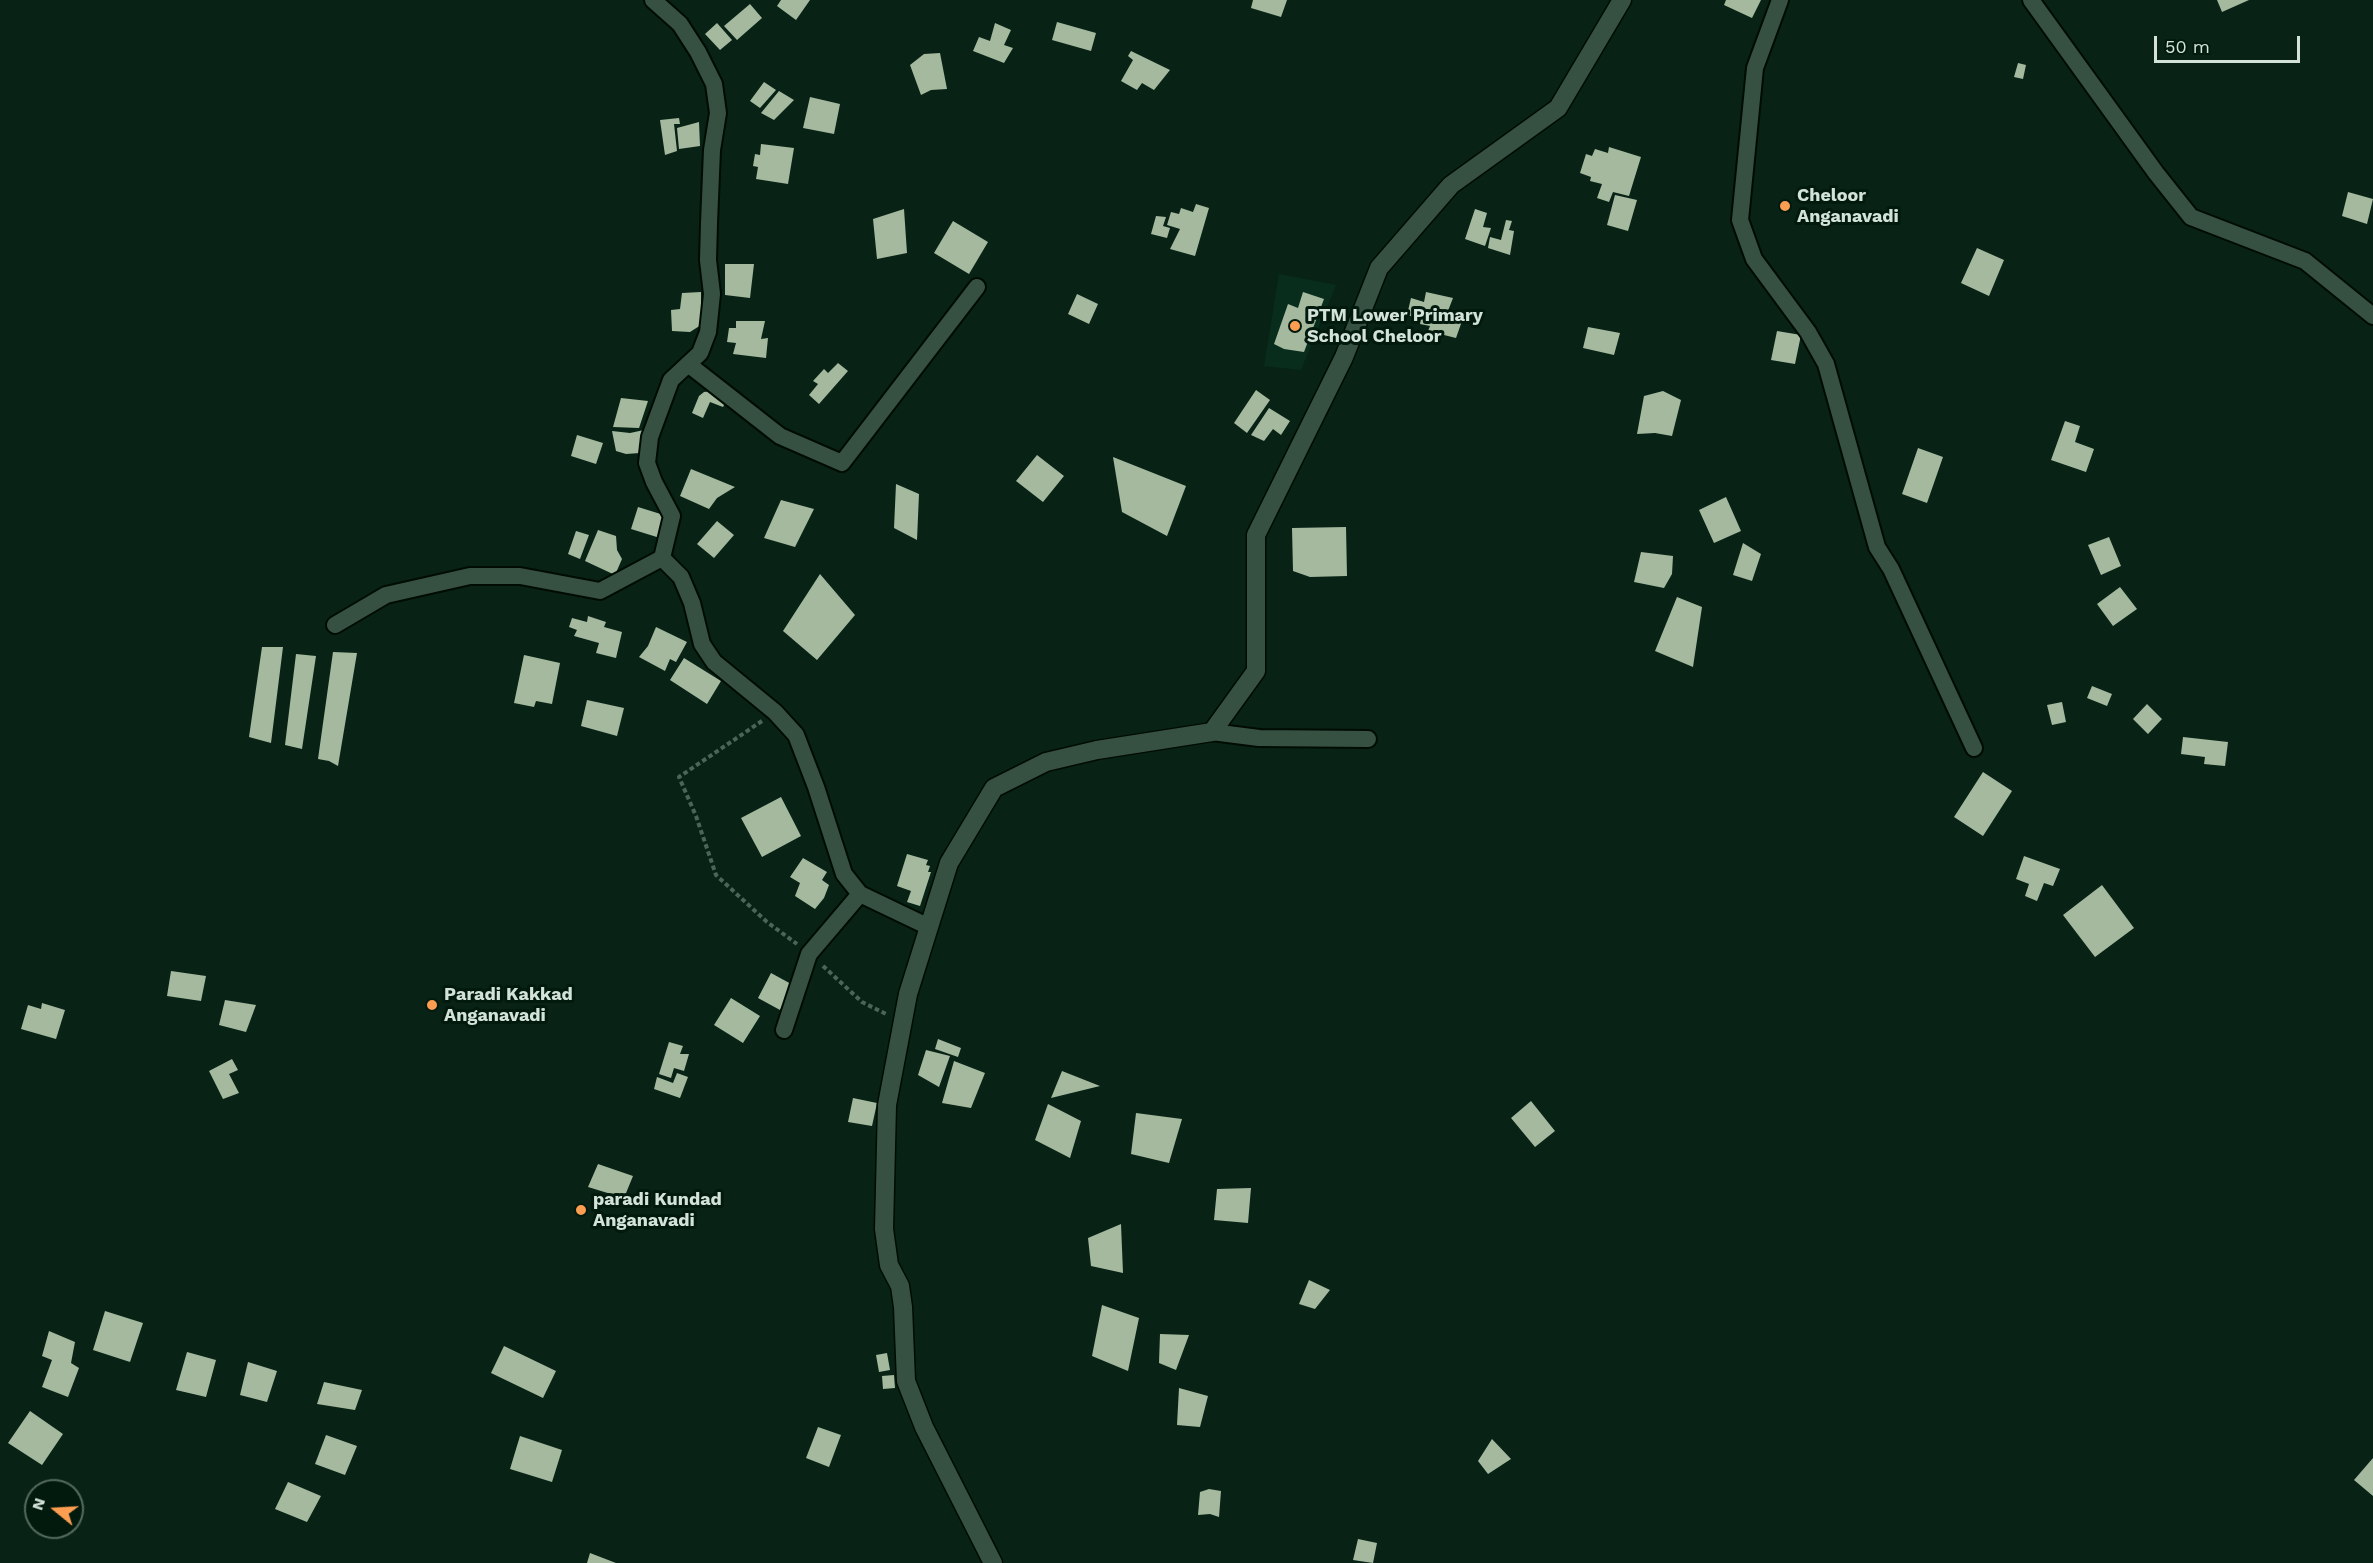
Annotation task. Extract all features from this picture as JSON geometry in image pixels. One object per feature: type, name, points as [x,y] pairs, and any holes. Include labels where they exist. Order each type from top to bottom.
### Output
[{"type":"main road","points":[[993,1563],[924,1427],[906,1381],[903,1307],[900,1286],[889,1265],[885,1229],[887,1105],[908,994],[949,863],[994,788],[1046,762],[1097,750],[1212,732],[1256,671],[1256,535],[1344,357],[1379,268],[1451,185],[1558,108],[1622,0]]},
{"type":"street","points":[[335,625],[386,595],[470,576],[520,576],[600,591],[662,558],[672,516],[647,463],[650,437],[659,406],[671,380],[700,353],[708,332],[712,294],[708,260],[712,150],[718,113],[714,84],[698,52],[680,24],[653,0]]},
{"type":"street","points":[[1780,0],[1755,68],[1740,220],[1754,259],[1808,332],[1826,364],[1877,548],[1891,569],[1974,748]]},
{"type":"street","points":[[2031,0],[2156,173],[2191,217],[2305,261],[2373,316]]},
{"type":"street","points":[[688,364],[780,436],[842,463],[977,287]]},
{"type":"street","points":[[662,558],[681,577],[692,603],[702,644],[714,662],[775,712],[796,735],[816,787],[844,874],[860,894],[929,927]]},
{"type":"street","points":[[1212,732],[1259,738],[1368,739]]},
{"type":"street","points":[[784,1030],[809,954],[860,894]]},
{"type":"path","points":[[775,712],[679,777],[696,816],[716,875],[767,922],[809,954],[862,1002],[903,1022]]},
{"type":"shaded area","name":"PTM Lower Primary School Cheloor","points":[[1279,274],[1336,285],[1301,370],[1264,366]]},
{"type":"building","points":[[781,0],[810,0],[796,20],[777,6]]},
{"type":"building","points":[[1253,0],[1287,0],[1281,17],[1251,8]]},
{"type":"building","points":[[1726,0],[1761,0],[1752,18],[1724,5]]},
{"type":"building","points":[[2217,0],[2249,0],[2222,12]]},
{"type":"building","points":[[750,4],[762,18],[737,40],[724,26]]},
{"type":"building","points":[[1057,22],[1096,33],[1091,51],[1052,40]]},
{"type":"building","points":[[717,23],[732,40],[720,50],[705,34]]},
{"type":"building","points":[[995,23],[1011,30],[1004,45],[1013,48],[1004,63],[973,51],[979,37],[990,41]]},
{"type":"building","points":[[1131,51],[1170,70],[1154,90],[1142,83],[1137,90],[1121,81],[1133,60],[1128,56]]},
{"type":"building","points":[[940,53],[947,89],[931,90],[921,95],[910,65],[924,54]]},
{"type":"building","points":[[2018,63],[2026,65],[2023,79],[2014,77]]},
{"type":"building","points":[[764,82],[776,90],[760,108],[750,101]]},
{"type":"building","points":[[779,91],[794,100],[774,120],[761,113]]},
{"type":"building","points":[[810,97],[840,104],[834,134],[803,128]]},
{"type":"building","points":[[679,118],[680,124],[674,124],[677,151],[665,155],[660,120]]},
{"type":"building","points":[[699,122],[700,146],[679,149],[677,128]]},
{"type":"building","points":[[761,144],[794,148],[788,184],[756,179],[758,167],[753,166],[755,154],[760,155]]},
{"type":"building","points":[[1609,147],[1641,157],[1629,196],[1613,192],[1609,202],[1597,198],[1602,184],[1590,181],[1591,177],[1580,173],[1586,154],[1592,156],[1595,149],[1608,153]]},
{"type":"building","points":[[2348,192],[2373,199],[2367,224],[2342,216]]},
{"type":"building","points":[[1615,195],[1637,200],[1628,231],[1607,225]]},
{"type":"building","points":[[1196,204],[1209,208],[1195,256],[1170,249],[1180,229],[1167,225],[1171,212],[1179,214],[1181,208],[1193,212]]},
{"type":"building","points":[[904,209],[907,253],[877,259],[873,219]]},
{"type":"building","points":[[1475,209],[1487,213],[1483,227],[1491,228],[1485,246],[1465,239]]},
{"type":"building","points":[[1156,216],[1166,217],[1163,226],[1170,228],[1167,238],[1151,234]]},
{"type":"building","points":[[1506,220],[1512,221],[1509,230],[1514,231],[1510,255],[1488,248],[1490,237],[1501,240]]},
{"type":"building","points":[[953,221],[988,242],[969,274],[934,253]]},
{"type":"building","points":[[1977,248],[2004,260],[1989,296],[1961,283]]},
{"type":"building","points":[[725,264],[754,264],[750,298],[725,295]]},
{"type":"building","points":[[701,292],[701,325],[690,332],[672,331],[671,310],[680,309],[682,293]]},
{"type":"building","points":[[1303,292],[1324,299],[1304,352],[1284,349],[1274,344],[1288,304],[1298,308]]},
{"type":"building","points":[[1426,292],[1453,298],[1446,316],[1462,321],[1456,338],[1428,331],[1430,326],[1420,324],[1421,319],[1407,315],[1411,298],[1424,302]]},
{"type":"building","points":[[1077,294],[1098,304],[1089,324],[1068,314]]},
{"type":"building","points":[[736,321],[765,321],[761,339],[768,338],[766,358],[733,354],[736,343],[727,342],[729,328],[736,328]]},
{"type":"building","points":[[1588,327],[1620,333],[1614,355],[1583,348]]},
{"type":"building","points":[[1777,331],[1801,335],[1795,364],[1771,360]]},
{"type":"building","points":[[838,363],[848,371],[819,404],[809,395],[818,384],[813,381],[824,369],[828,373]]},
{"type":"building","points":[[1256,390],[1270,400],[1247,433],[1234,423]]},
{"type":"building","points":[[713,391],[728,397],[723,407],[710,402],[703,418],[692,413],[699,396],[704,392]]},
{"type":"building","points":[[1663,391],[1681,400],[1672,436],[1655,433],[1637,434],[1644,396]]},
{"type":"building","points":[[621,398],[648,401],[639,428],[613,427]]},
{"type":"building","points":[[1269,408],[1290,421],[1281,435],[1273,429],[1264,441],[1251,435]]},
{"type":"building","points":[[2065,421],[2080,426],[2075,442],[2094,449],[2086,472],[2051,460]]},
{"type":"building","points":[[644,430],[640,453],[626,454],[616,451],[612,431],[630,433]]},
{"type":"building","points":[[577,435],[603,443],[596,464],[571,456]]},
{"type":"building","points":[[1918,448],[1943,457],[1927,503],[1902,494]]},
{"type":"building","points":[[1037,455],[1064,476],[1043,502],[1016,481]]},
{"type":"building","points":[[1113,457],[1186,486],[1167,536],[1122,512]]},
{"type":"building","points":[[691,469],[735,487],[717,498],[709,509],[680,496]]},
{"type":"building","points":[[896,484],[919,494],[917,540],[894,528]]},
{"type":"building","points":[[1726,497],[1741,531],[1714,543],[1699,510]]},
{"type":"building","points":[[781,500],[814,509],[795,547],[764,538]]},
{"type":"building","points":[[638,507],[667,516],[660,538],[631,529]]},
{"type":"building","points":[[717,521],[734,535],[714,558],[697,544]]},
{"type":"building","points":[[1346,527],[1347,576],[1310,577],[1293,571],[1292,528]]},
{"type":"building","points":[[598,530],[616,536],[617,550],[622,559],[615,575],[585,561]]},
{"type":"building","points":[[576,531],[589,535],[580,559],[568,554]]},
{"type":"building","points":[[2109,537],[2121,566],[2101,575],[2088,545]]},
{"type":"building","points":[[1743,543],[1761,554],[1752,581],[1733,575]]},
{"type":"building","points":[[1641,552],[1673,556],[1672,574],[1664,588],[1634,582]]},
{"type":"building","points":[[820,574],[855,615],[817,660],[783,631]]},
{"type":"building","points":[[2120,587],[2137,609],[2113,626],[2097,604]]},
{"type":"building","points":[[1677,597],[1702,607],[1693,667],[1655,651]]},
{"type":"building","points":[[588,616],[606,622],[604,627],[622,632],[616,658],[596,653],[599,643],[574,636],[577,630],[569,627],[572,618],[587,622]]},
{"type":"building","points":[[656,627],[687,642],[676,662],[670,659],[665,671],[639,657],[648,646]]},
{"type":"building","points":[[262,647],[283,647],[271,743],[249,737]]},
{"type":"building","points":[[333,652],[357,653],[338,766],[318,759]]},
{"type":"building","points":[[296,654],[316,656],[302,749],[285,745]]},
{"type":"building","points":[[524,655],[560,663],[552,704],[536,701],[534,707],[514,703]]},
{"type":"building","points":[[684,658],[721,681],[707,704],[670,680]]},
{"type":"building","points":[[2092,686],[2112,694],[2107,706],[2087,698]]},
{"type":"building","points":[[587,700],[624,708],[617,736],[581,726]]},
{"type":"building","points":[[2062,702],[2066,722],[2052,725],[2047,705]]},
{"type":"building","points":[[2147,704],[2162,719],[2148,734],[2133,719]]},
{"type":"building","points":[[2183,737],[2228,742],[2225,766],[2204,764],[2205,757],[2181,754]]},
{"type":"building","points":[[1983,772],[2012,791],[1983,836],[1954,817]]},
{"type":"building","points":[[781,797],[801,836],[762,857],[741,818]]},
{"type":"building","points":[[907,854],[928,860],[926,865],[930,866],[928,872],[931,872],[920,906],[907,902],[911,891],[897,886]]},
{"type":"building","points":[[2024,856],[2060,869],[2053,886],[2044,883],[2037,901],[2025,896],[2029,884],[2016,879]]},
{"type":"building","points":[[803,858],[827,872],[822,880],[829,885],[824,898],[815,909],[795,896],[800,883],[790,877]]},
{"type":"building","points":[[2102,885],[2134,928],[2095,957],[2063,915]]},
{"type":"building","points":[[171,971],[206,976],[201,1001],[167,996]]},
{"type":"building","points":[[771,973],[793,985],[780,1010],[758,998]]},
{"type":"building","points":[[731,998],[760,1016],[743,1043],[714,1025]]},
{"type":"building","points":[[225,1000],[256,1005],[246,1032],[219,1025]]},
{"type":"building","points":[[42,1003],[65,1010],[56,1039],[21,1029],[28,1005],[41,1009]]},
{"type":"building","points":[[938,1039],[961,1048],[958,1057],[935,1049]]},
{"type":"building","points":[[669,1042],[683,1046],[680,1054],[689,1054],[684,1071],[674,1068],[671,1078],[659,1074]]},
{"type":"building","points":[[926,1050],[950,1056],[939,1087],[918,1075]]},
{"type":"building","points":[[232,1059],[238,1070],[229,1074],[239,1093],[223,1099],[209,1071]]},
{"type":"building","points":[[954,1061],[985,1073],[971,1108],[942,1103]]},
{"type":"building","points":[[1062,1071],[1100,1086],[1051,1098]]},
{"type":"building","points":[[677,1073],[688,1077],[680,1098],[654,1089],[657,1077],[673,1083]]},
{"type":"building","points":[[853,1098],[877,1103],[872,1126],[848,1122]]},
{"type":"building","points":[[1531,1101],[1555,1131],[1535,1147],[1511,1118]]},
{"type":"building","points":[[1048,1104],[1081,1121],[1070,1158],[1035,1140]]},
{"type":"building","points":[[1136,1113],[1182,1119],[1169,1163],[1131,1154]]},
{"type":"building","points":[[598,1164],[633,1176],[624,1198],[588,1187]]},
{"type":"building","points":[[1251,1188],[1248,1223],[1214,1220],[1217,1189]]},
{"type":"building","points":[[1121,1224],[1123,1273],[1091,1266],[1088,1238]]},
{"type":"building","points":[[1309,1280],[1330,1290],[1315,1309],[1299,1304]]},
{"type":"building","points":[[1102,1305],[1139,1318],[1128,1371],[1092,1356]]},
{"type":"building","points":[[105,1311],[143,1323],[130,1362],[93,1350]]},
{"type":"building","points":[[49,1331],[75,1342],[71,1363],[79,1368],[68,1397],[42,1387],[52,1360],[42,1356]]},
{"type":"building","points":[[1160,1334],[1189,1335],[1176,1370],[1159,1363]]},
{"type":"building","points":[[504,1346],[556,1371],[543,1398],[491,1373]]},
{"type":"building","points":[[187,1352],[216,1360],[206,1397],[176,1390]]},
{"type":"building","points":[[887,1353],[890,1370],[879,1372],[876,1355]]},
{"type":"building","points":[[248,1362],[277,1371],[267,1402],[240,1395]]},
{"type":"building","points":[[894,1375],[895,1388],[883,1389],[882,1376]]},
{"type":"building","points":[[324,1382],[362,1390],[355,1410],[317,1404]]},
{"type":"building","points":[[1179,1388],[1208,1396],[1200,1427],[1177,1425]]},
{"type":"building","points":[[30,1411],[63,1434],[42,1465],[8,1443]]},
{"type":"building","points":[[818,1427],[841,1435],[829,1467],[806,1458]]},
{"type":"building","points":[[326,1435],[357,1446],[345,1475],[315,1464]]},
{"type":"building","points":[[520,1436],[562,1450],[552,1482],[510,1469]]},
{"type":"building","points":[[1492,1439],[1511,1459],[1488,1474],[1478,1461]]},
{"type":"building","points":[[2373,1458],[2373,1496],[2354,1480]]},
{"type":"building","points":[[288,1482],[321,1496],[307,1522],[275,1509]]},
{"type":"building","points":[[1209,1489],[1221,1491],[1219,1517],[1210,1514],[1198,1515],[1200,1492]]},
{"type":"building","points":[[1358,1539],[1377,1543],[1373,1563],[1353,1560]]},
{"type":"building","points":[[590,1553],[616,1563],[587,1563]]},
{"type":"place","name":"Cheloor Anganavadi","points":[[1785,206]]},
{"type":"place","name":"PTM Lower Primary School Cheloor","points":[[1295,326]]},
{"type":"place","name":"Paradi Kakkad Anganavadi","points":[[432,1005]]},
{"type":"place","name":"paradi Kundad Anganavadi","points":[[581,1210]]}]
